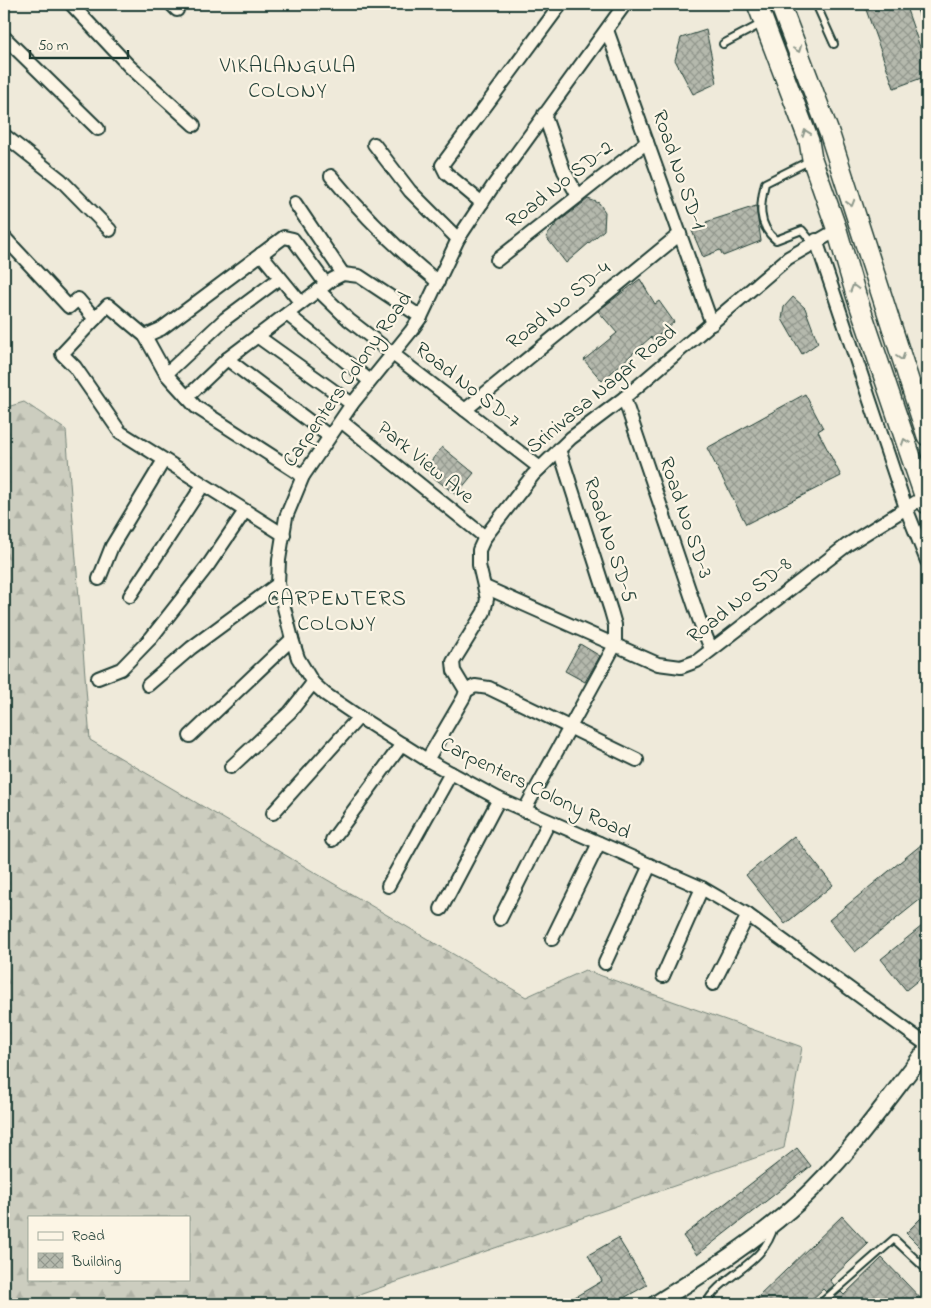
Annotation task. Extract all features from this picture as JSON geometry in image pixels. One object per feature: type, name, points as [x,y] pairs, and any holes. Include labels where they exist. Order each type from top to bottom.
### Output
[{"type":"main road","points":[[756,4],[765,22],[809,141],[812,159],[837,230],[856,295],[926,501]]},
{"type":"main road","points":[[780,4],[830,135],[927,436]]},
{"type":"street","points":[[71,4],[128,66],[194,125]]},
{"type":"street","points":[[482,203],[446,172],[442,165],[562,4]]},
{"type":"street","name":"Carpenters Colony Road","points":[[625,4],[544,114],[458,238],[421,317],[328,436],[303,476],[286,518],[278,584],[292,639],[298,658],[313,683],[325,694],[359,717],[427,760],[499,799],[702,888],[748,915],[927,1045]]},
{"type":"street","points":[[922,4],[927,15]]},
{"type":"street","name":"Road No SD-1","points":[[607,30],[712,324]]},
{"type":"street","points":[[4,37],[98,129]]},
{"type":"street","points":[[544,114],[564,171],[578,196]]},
{"type":"street","points":[[4,135],[60,180],[110,230]]},
{"type":"street","name":"Road No SD-2","points":[[497,260],[647,142]]},
{"type":"street","points":[[374,144],[410,191],[458,238]]},
{"type":"street","points":[[331,176],[356,206],[388,238],[438,282]]},
{"type":"street","points":[[295,203],[343,274]]},
{"type":"street","name":"Srinivasa Nagar Road","points":[[466,691],[454,671],[453,662],[484,612],[487,599],[479,564],[479,550],[485,537],[509,502],[559,449],[624,398],[788,258],[814,241],[837,230]]},
{"type":"street","name":"Road No SD-4","points":[[465,410],[680,234]]},
{"type":"street","points":[[4,237],[68,308],[78,299],[95,319]]},
{"type":"street","name":"Road No SD-7","points":[[261,254],[279,240],[289,237],[322,287],[349,320],[540,468]]},
{"type":"street","points":[[814,241],[906,508],[927,561]]},
{"type":"street","points":[[145,336],[161,329],[261,254],[301,303]]},
{"type":"street","points":[[187,397],[227,359],[322,287],[343,274],[359,276],[421,317]]},
{"type":"street","points":[[166,374],[225,319],[280,278]]},
{"type":"street","points":[[284,535],[115,429],[75,367],[62,354],[108,306],[145,336],[166,374],[196,407],[303,476]]},
{"type":"street","points":[[287,314],[370,381]]},
{"type":"street","points":[[258,336],[352,404]]},
{"type":"street","points":[[227,359],[328,436]]},
{"type":"street","name":"Road No SD-3","points":[[624,398],[698,619],[711,649]]},
{"type":"street","name":"Park View Ave","points":[[341,420],[485,537]]},
{"type":"street","name":"Road No SD-5","points":[[559,449],[615,625],[615,645]]},
{"type":"street","points":[[99,579],[112,546],[164,460]]},
{"type":"street","points":[[130,596],[203,485]]},
{"type":"street","name":"Road No SD-8","points":[[485,587],[615,645],[671,667],[690,664],[840,550],[906,508],[926,501]]},
{"type":"street","points":[[98,678],[121,669],[151,638],[209,564],[245,511]]},
{"type":"street","points":[[148,685],[191,648],[278,584]]},
{"type":"street","points":[[190,736],[292,639]]},
{"type":"street","points":[[524,810],[615,645]]},
{"type":"street","points":[[231,767],[290,712],[313,683]]},
{"type":"street","points":[[427,760],[466,691],[475,686],[489,688],[637,760]]},
{"type":"street","points":[[273,813],[359,717]]},
{"type":"street","points":[[332,840],[402,744]]},
{"type":"street","points":[[388,886],[451,773]]},
{"type":"street","points":[[441,909],[499,799]]},
{"type":"street","points":[[500,919],[549,822]]},
{"type":"street","points":[[552,939],[599,843]]},
{"type":"street","points":[[605,963],[650,865]]},
{"type":"street","points":[[664,976],[702,888]]},
{"type":"street","points":[[713,984],[748,915]]},
{"type":"street","points":[[655,1304],[723,1262],[801,1200],[836,1163],[927,1049]]},
{"type":"lane","points":[[816,4],[834,44]]},
{"type":"lane","points":[[723,44],[765,22]]},
{"type":"lane","points":[[812,159],[765,183],[760,205],[762,219],[770,235],[776,240],[802,230],[814,241]]},
{"type":"lane","points":[[706,1304],[714,1293],[765,1247],[772,1235],[775,1222]]},
{"type":"lane","points":[[820,1304],[894,1239],[927,1270]]},
{"type":"green space","points":[[24,402],[66,430],[90,740],[526,997],[585,970],[802,1047],[784,1148],[333,1304],[4,1304],[4,408]]},
{"type":"building","points":[[864,4],[905,4],[927,67],[927,76],[894,88]]},
{"type":"building","points":[[706,30],[717,83],[693,94],[675,60],[681,38]]},
{"type":"building","points":[[588,199],[599,203],[605,212],[604,230],[566,263],[546,237],[557,223]]},
{"type":"building","points":[[756,206],[761,241],[723,256],[720,250],[703,257],[692,231],[706,222]]},
{"type":"building","points":[[640,279],[655,304],[659,301],[674,322],[653,340],[651,337],[602,381],[584,360],[617,333],[598,311]]},
{"type":"building","points":[[793,297],[805,308],[818,343],[802,354],[782,319],[784,307]]},
{"type":"building","points":[[805,394],[823,428],[818,431],[841,476],[746,524],[707,448]]},
{"type":"building","points":[[442,447],[474,473],[456,495],[424,470]]},
{"type":"building","points":[[580,644],[600,656],[585,682],[565,671]]},
{"type":"building","points":[[794,836],[833,885],[785,924],[746,875]]},
{"type":"building","points":[[927,840],[927,894],[855,952],[829,920]]},
{"type":"building","points":[[927,922],[927,973],[906,990],[881,959]]},
{"type":"building","points":[[797,1148],[811,1166],[697,1255],[683,1236]]},
{"type":"building","points":[[927,1212],[927,1254],[906,1233]]},
{"type":"building","points":[[842,1216],[868,1244],[830,1280],[834,1285],[826,1292],[823,1289],[807,1304],[763,1304],[757,1298]]},
{"type":"building","points":[[618,1238],[647,1285],[613,1304],[563,1304],[602,1281],[588,1255]]},
{"type":"building","points":[[882,1258],[926,1304],[835,1304],[833,1299],[841,1292],[844,1295]]},
{"type":"district","name":"VIKALANGULA COLONY","points":[[288,80]]},
{"type":"district","name":"CARPENTERS COLONY","points":[[337,612]]}]
